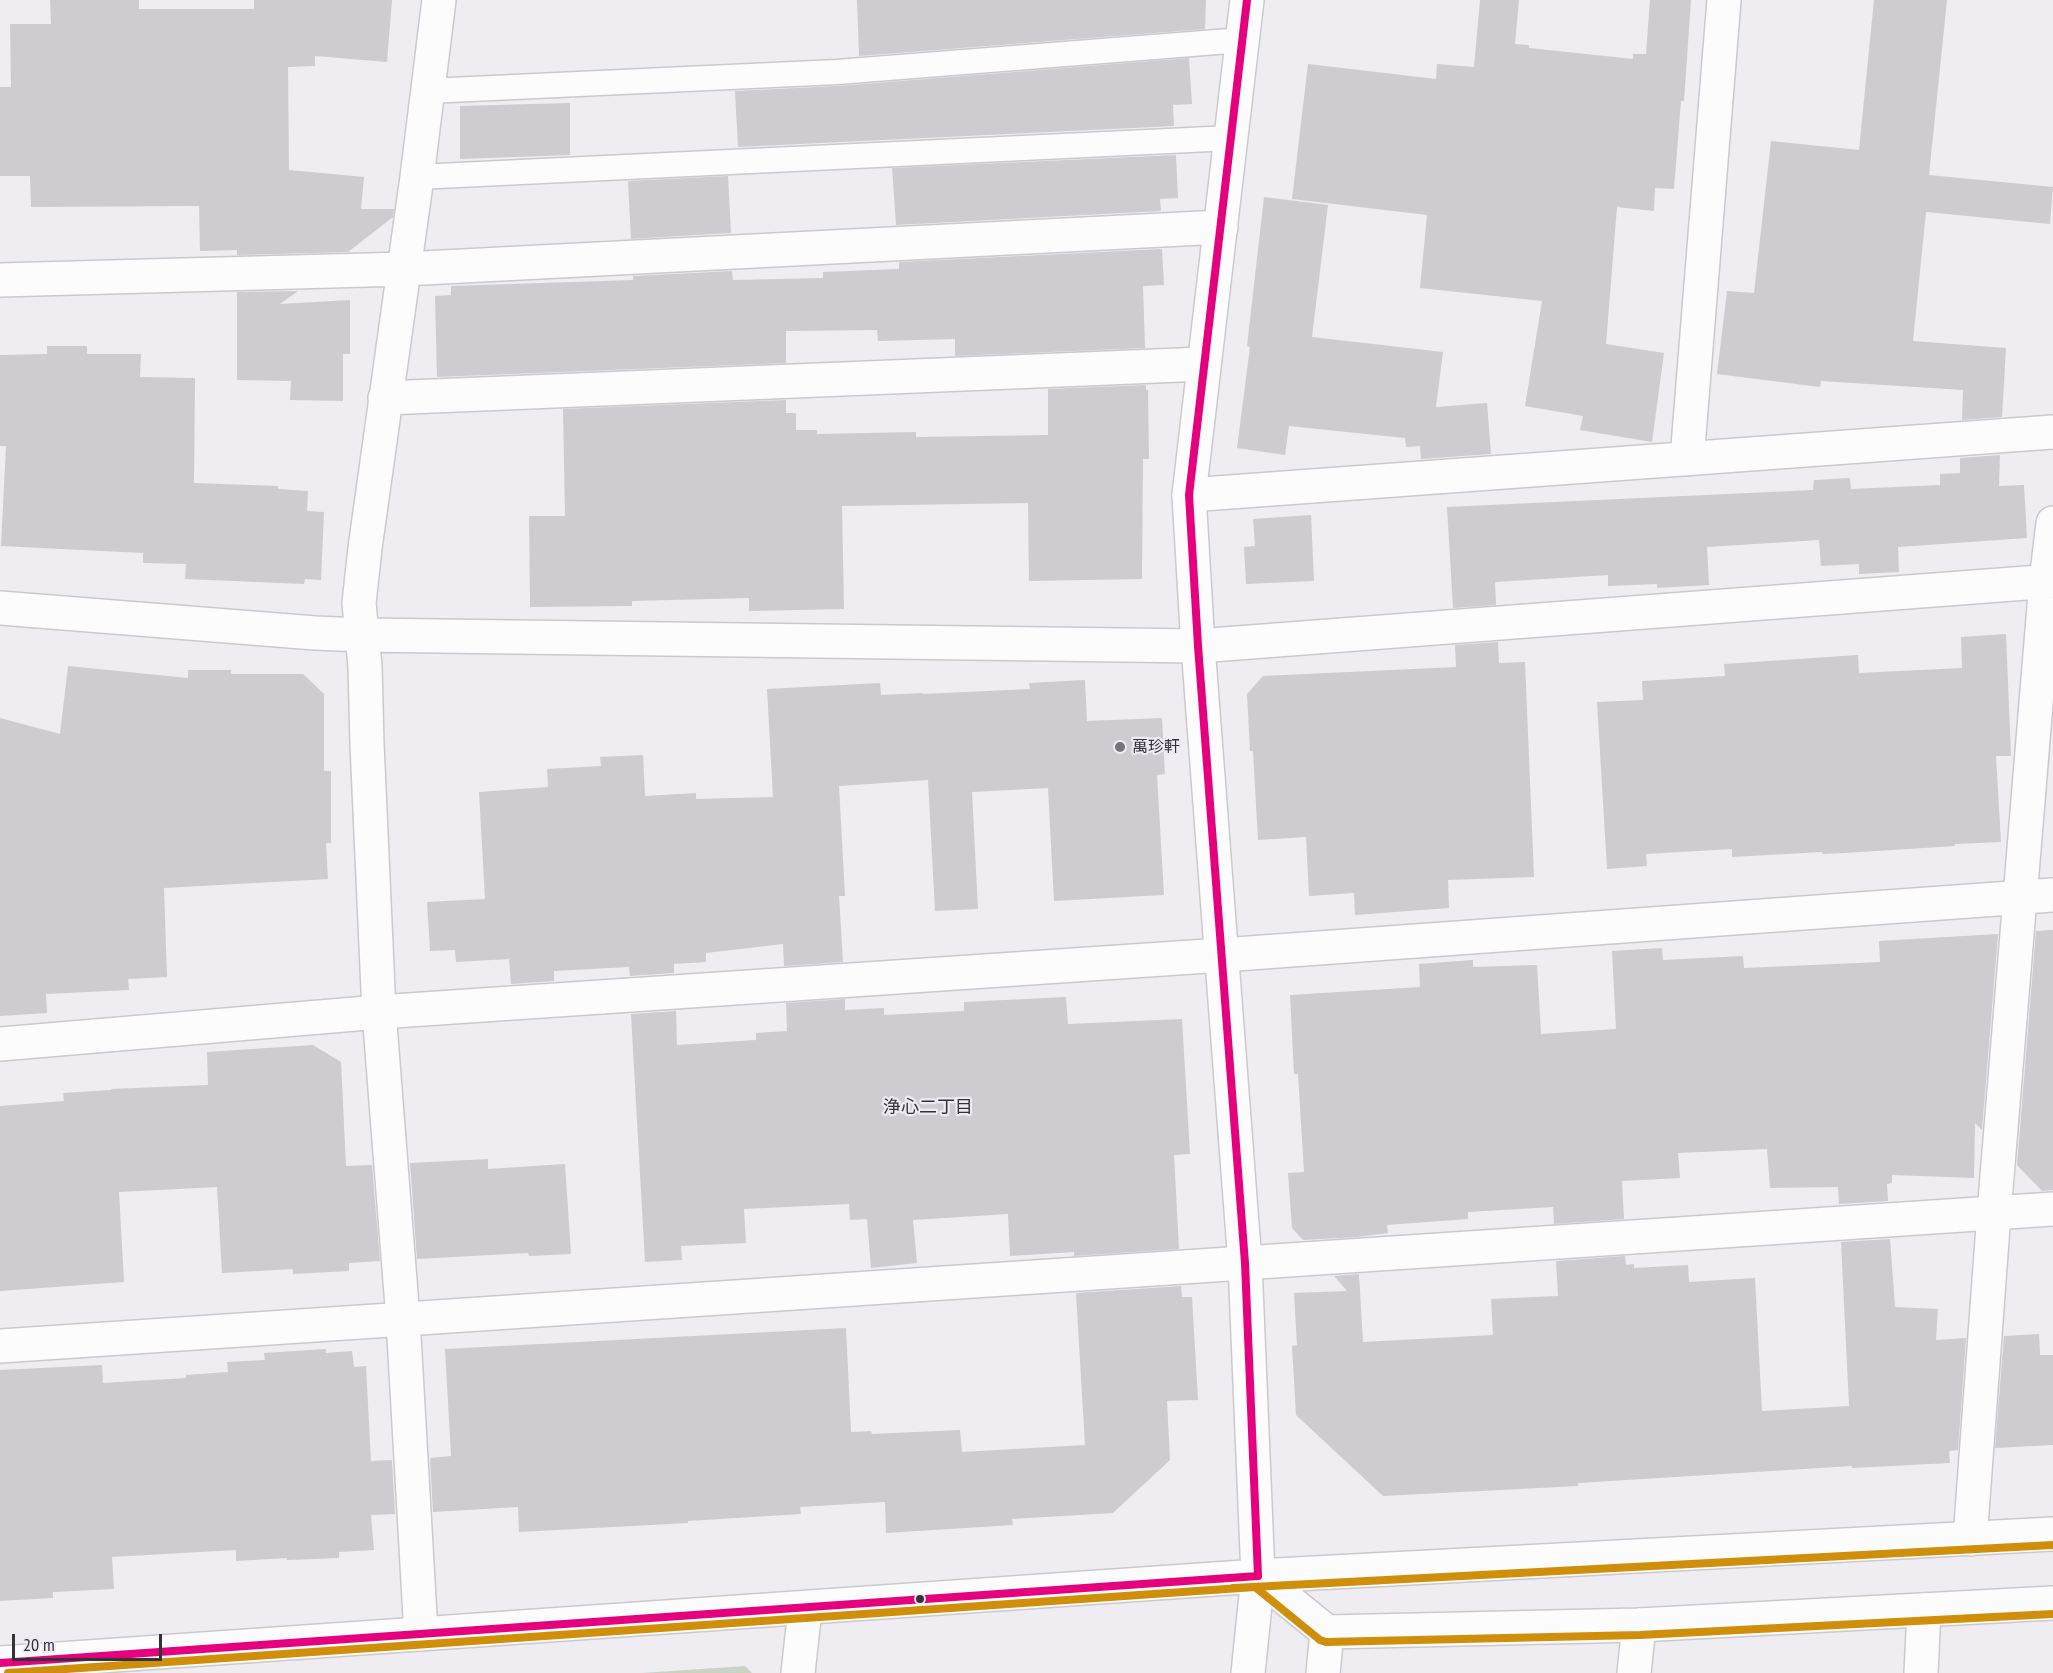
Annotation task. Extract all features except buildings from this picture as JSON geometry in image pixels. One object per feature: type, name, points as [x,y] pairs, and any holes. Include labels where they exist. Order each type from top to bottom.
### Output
[{"type":"street","points":[[421,1634],[403,1319],[384,1101],[363,635],[359,603],[440,0]]},
{"type":"street","points":[[1247,0],[1189,495],[1198,646],[1245,1263],[1258,1576],[1248,1673]]},
{"type":"street","points":[[1687,459],[1724,0]]},
{"type":"street","points":[[0,280],[404,269],[1221,227]]},
{"type":"street","points":[[385,398],[1204,364]]},
{"type":"street","points":[[1189,495],[2053,432]]},
{"type":"street","points":[[1970,1539],[1994,1213],[2020,897],[2050,582],[2053,523]]},
{"type":"street","points":[[0,608],[363,635],[1198,646],[2050,582]]},
{"type":"street","points":[[0,1044],[379,1012],[1222,956],[2053,895]]},
{"type":"street","points":[[0,1346],[2053,1209]]},
{"type":"street","points":[[0,1663],[1258,1576],[2053,1534]]},
{"type":"street","points":[[1258,1576],[1327,1632],[1639,1625],[2053,1603]]},
{"type":"street","points":[[798,1673],[805,1609]]},
{"type":"street","points":[[1921,1673],[1924,1610]]},
{"type":"street","points":[[1634,1673],[1639,1625]]},
{"type":"street","points":[[1323,1673],[1327,1632]]},
{"type":"lane","points":[[428,91],[837,72],[1242,40]]},
{"type":"lane","points":[[417,177],[1231,138]]},
{"type":"green space","points":[[745,1666],[752,1673],[642,1673]]},
{"type":"transit line","points":[[1247,0],[1189,495],[1198,646],[1245,1263],[1258,1576]]},
{"type":"transit line","points":[[1233,1588],[2053,1545]]},
{"type":"transit line","points":[[0,1663],[1258,1576]]},
{"type":"transit line","points":[[8,1673],[1255,1587],[1320,1640],[1326,1642],[1640,1635],[2053,1614]]},
{"type":"place","name":"萬珍軒","points":[[1120,747]]},
{"type":"district","name":"浄心二丁目","points":[[928,1108]]}]
